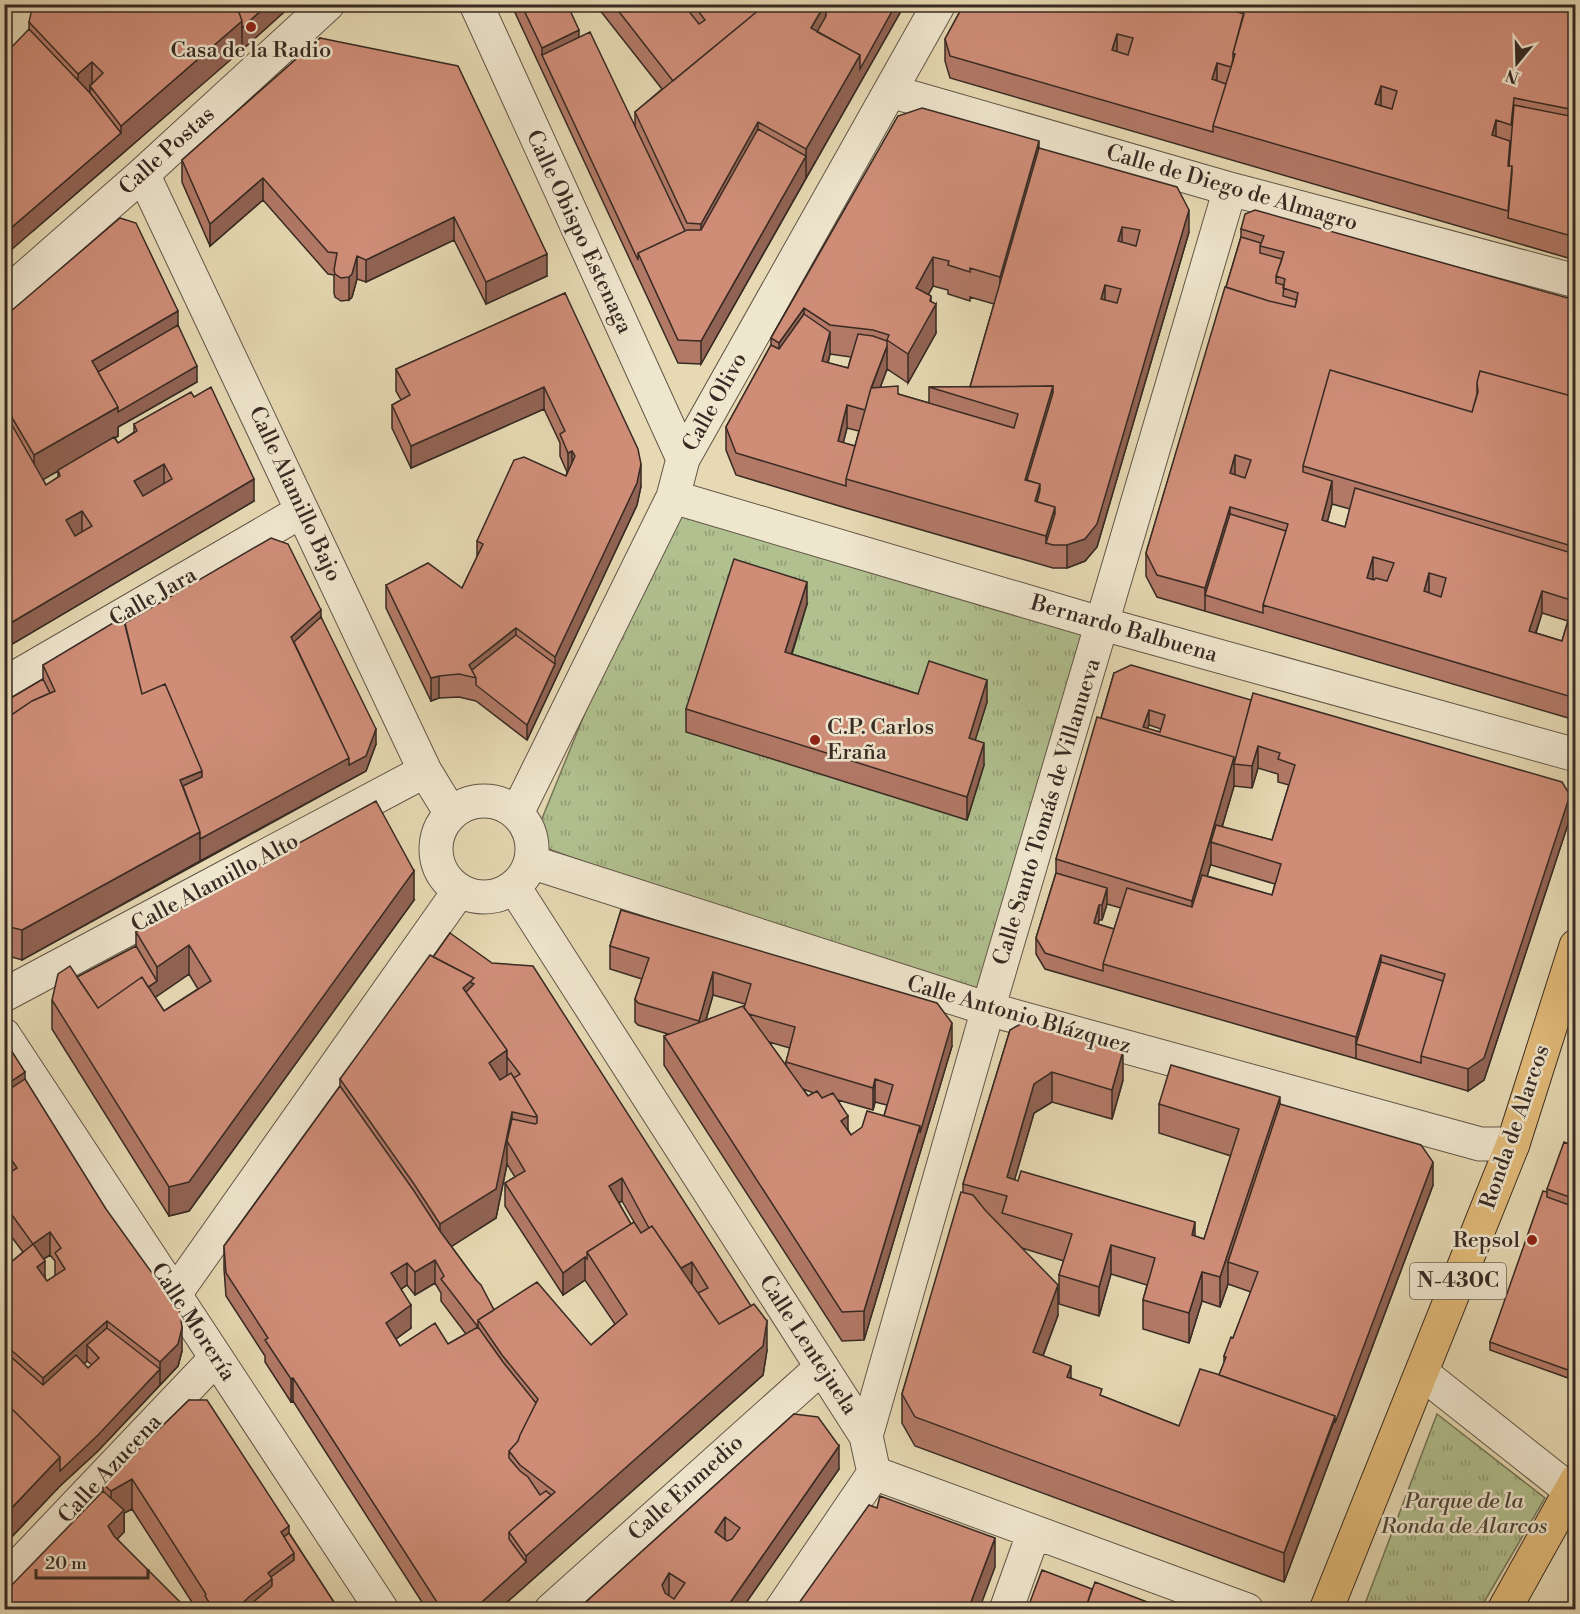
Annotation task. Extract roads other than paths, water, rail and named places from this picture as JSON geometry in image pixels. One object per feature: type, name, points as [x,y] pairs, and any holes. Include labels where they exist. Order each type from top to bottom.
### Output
[{"type":"highway","name":"Ronda de Alarcos","points":[[1326,1610],[1513,1144],[1575,946]]},
{"type":"highway","points":[[1504,1610],[1574,1488]]},
{"type":"street","name":"Calle Postas","points":[[4,296],[143,174],[328,4]]},
{"type":"street","name":"Calle Obispo Estenaga","points":[[476,4],[683,459]]},
{"type":"street","name":"Calle Olivo","points":[[517,813],[674,497],[683,459],[939,4]]},
{"type":"street","name":"Calle de Diego de Almagro","points":[[891,91],[1230,189],[1575,281]]},
{"type":"street","name":"Calle Alamillo Bajo","points":[[143,174],[425,771],[450,812]]},
{"type":"street","name":"Calle Santo Tomás de Villanueva","points":[[867,1436],[988,1009],[1230,189]]},
{"type":"street","name":"Bernardo Balbuena","points":[[674,497],[1103,624],[1575,755]]},
{"type":"street","name":"Calle Jara","points":[[4,684],[303,511]]},
{"type":"street","name":"Calle Alamillo Alto","points":[[4,995],[425,771]]},
{"type":"street","points":[[494,801],[517,813],[526,823],[532,843],[522,875],[498,896],[477,897],[459,891],[442,876],[435,856],[439,828],[450,812],[468,802],[494,801]]},
{"type":"street","name":"Calle Antonio Blázquez","points":[[522,875],[988,1009],[1480,1144],[1513,1144]]},
{"type":"street","name":"Calle Lentejuela","points":[[522,875],[822,1367],[867,1436],[874,1473]]},
{"type":"street","points":[[175,1294],[459,891]]},
{"type":"street","name":"Calle Morería","points":[[4,1035],[382,1610]]},
{"type":"street","name":"Calle Azucena","points":[[4,1581],[216,1358]]},
{"type":"street","name":"Calle Enmedio","points":[[551,1610],[822,1367]]},
{"type":"street","points":[[1422,1373],[1574,1488]]},
{"type":"street","points":[[781,1610],[874,1473],[1247,1610]]},
{"type":"street","points":[[1006,1610],[1034,1532]]},
{"type":"place","name":"Casa de la Radio","points":[[251,27]]},
{"type":"place","name":"C.P. Carlos Eraña","points":[[815,740]]},
{"type":"place","name":"Repsol","points":[[1532,1240]]},
{"type":"park label","name":"Parque de la Ronda de Alarcos","points":[[1464,1514]]}]
